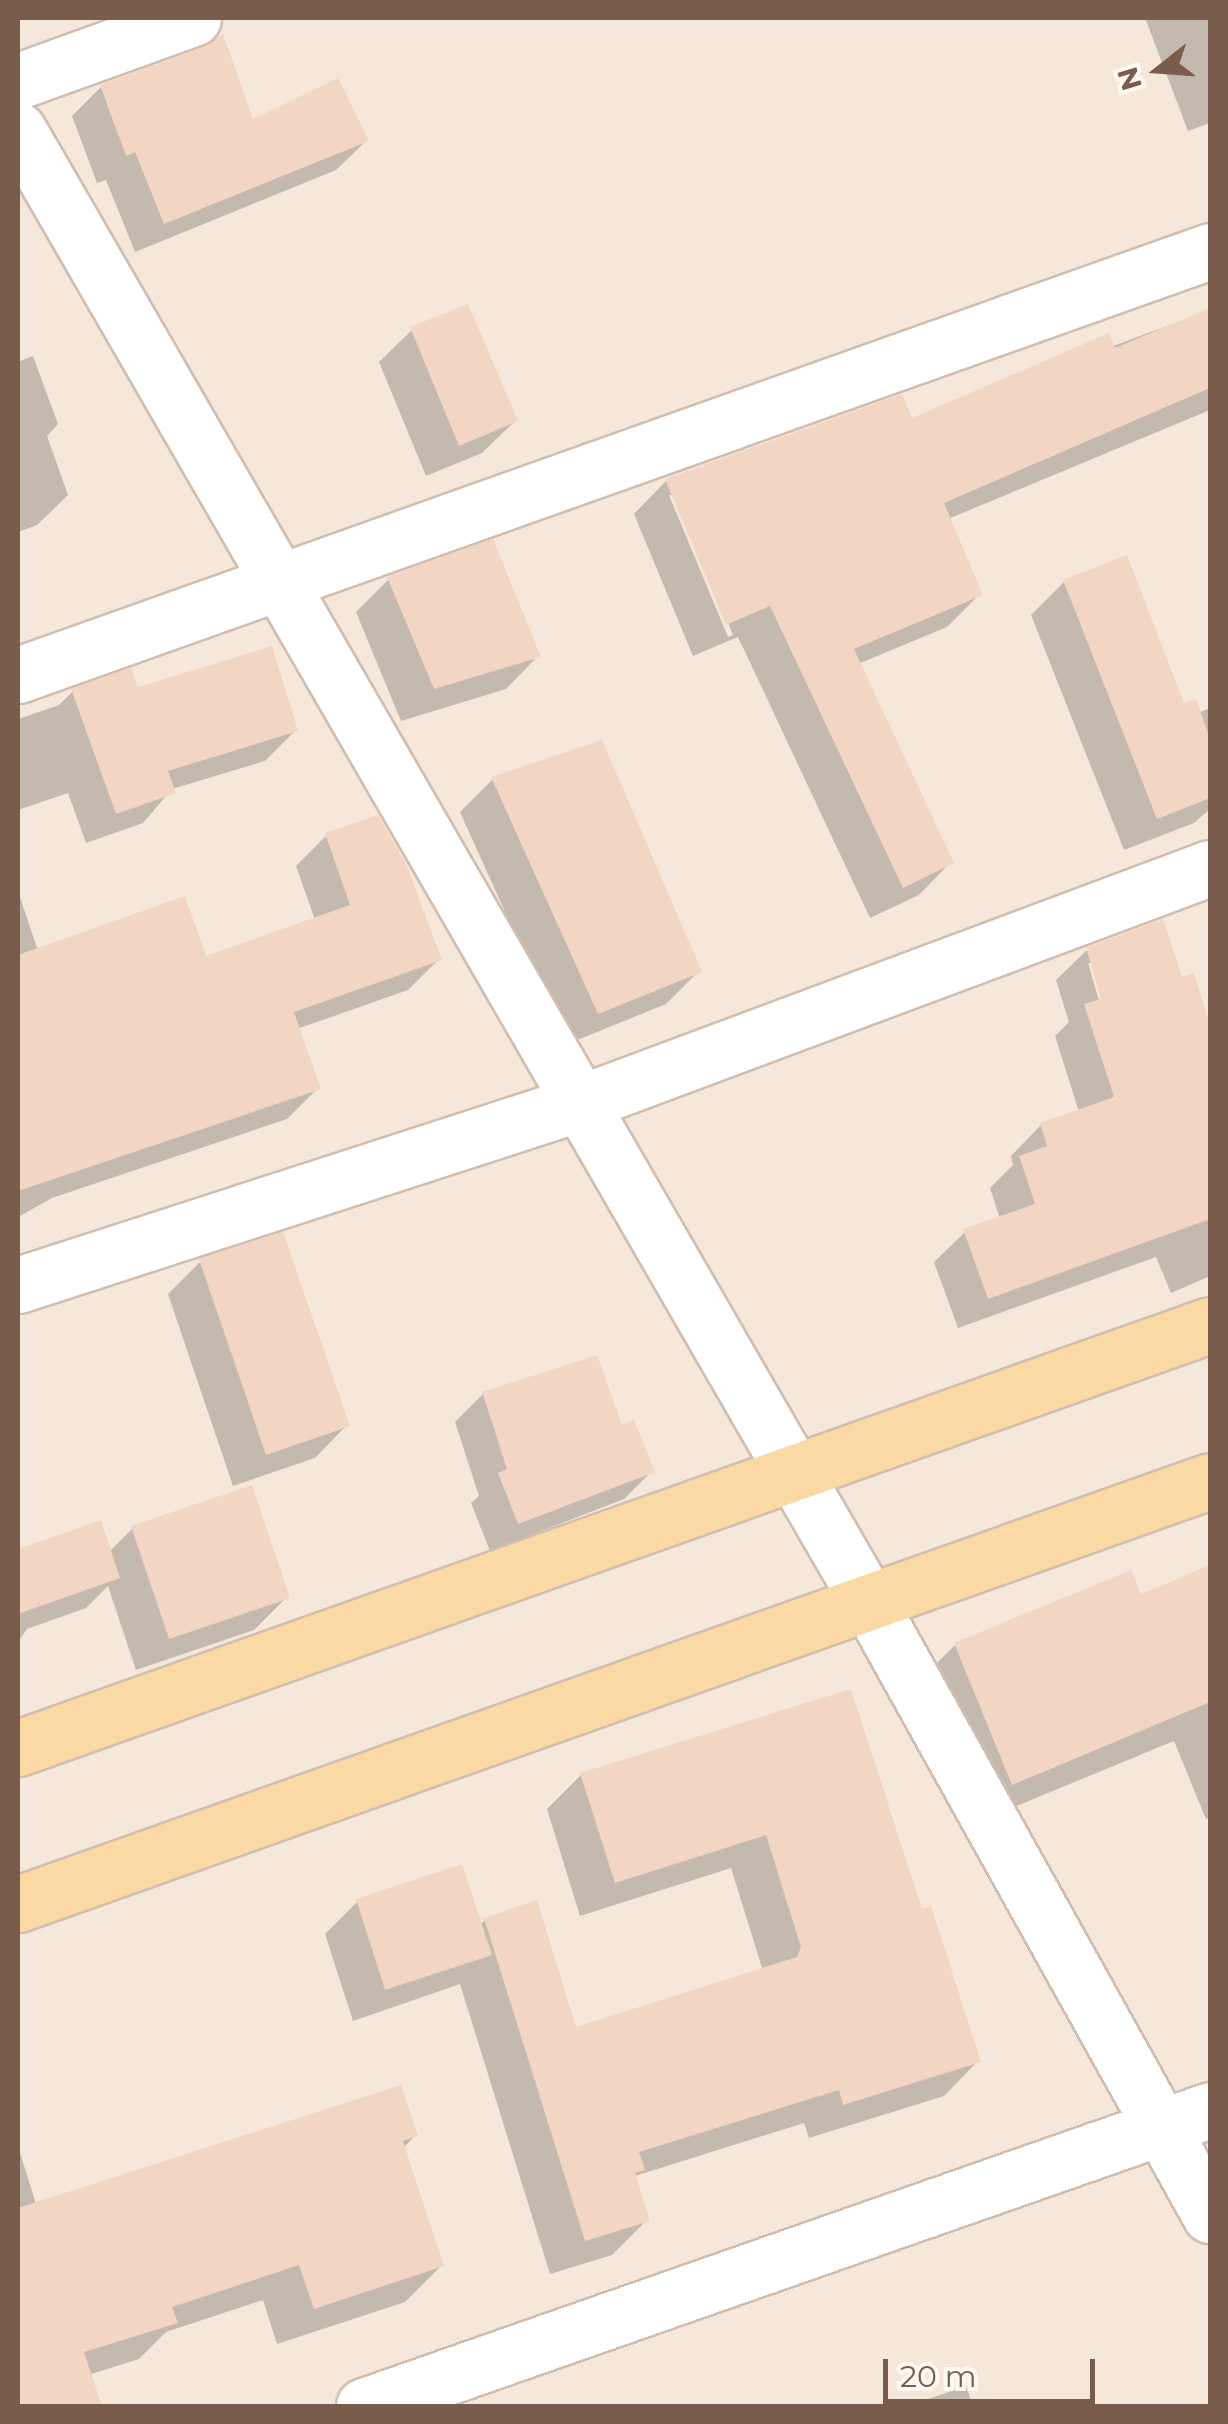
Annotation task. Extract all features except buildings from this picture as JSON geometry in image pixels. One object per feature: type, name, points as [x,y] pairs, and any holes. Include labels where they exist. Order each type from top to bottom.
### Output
[{"type":"main road","points":[[18,1748],[1210,1324]]},
{"type":"main road","points":[[18,1904],[1210,1481]]},
{"type":"street","points":[[18,81],[193,18]]},
{"type":"street","points":[[18,130],[868,1601],[1186,2118],[1210,2215]]},
{"type":"street","points":[[18,674],[1210,251]]},
{"type":"street","points":[[18,1286],[580,1103],[1210,868]]},
{"type":"street","points":[[364,2406],[1186,2118]]},
{"type":"shaded area","points":[[18,18],[1210,18],[1210,2406],[18,2406]]}]
